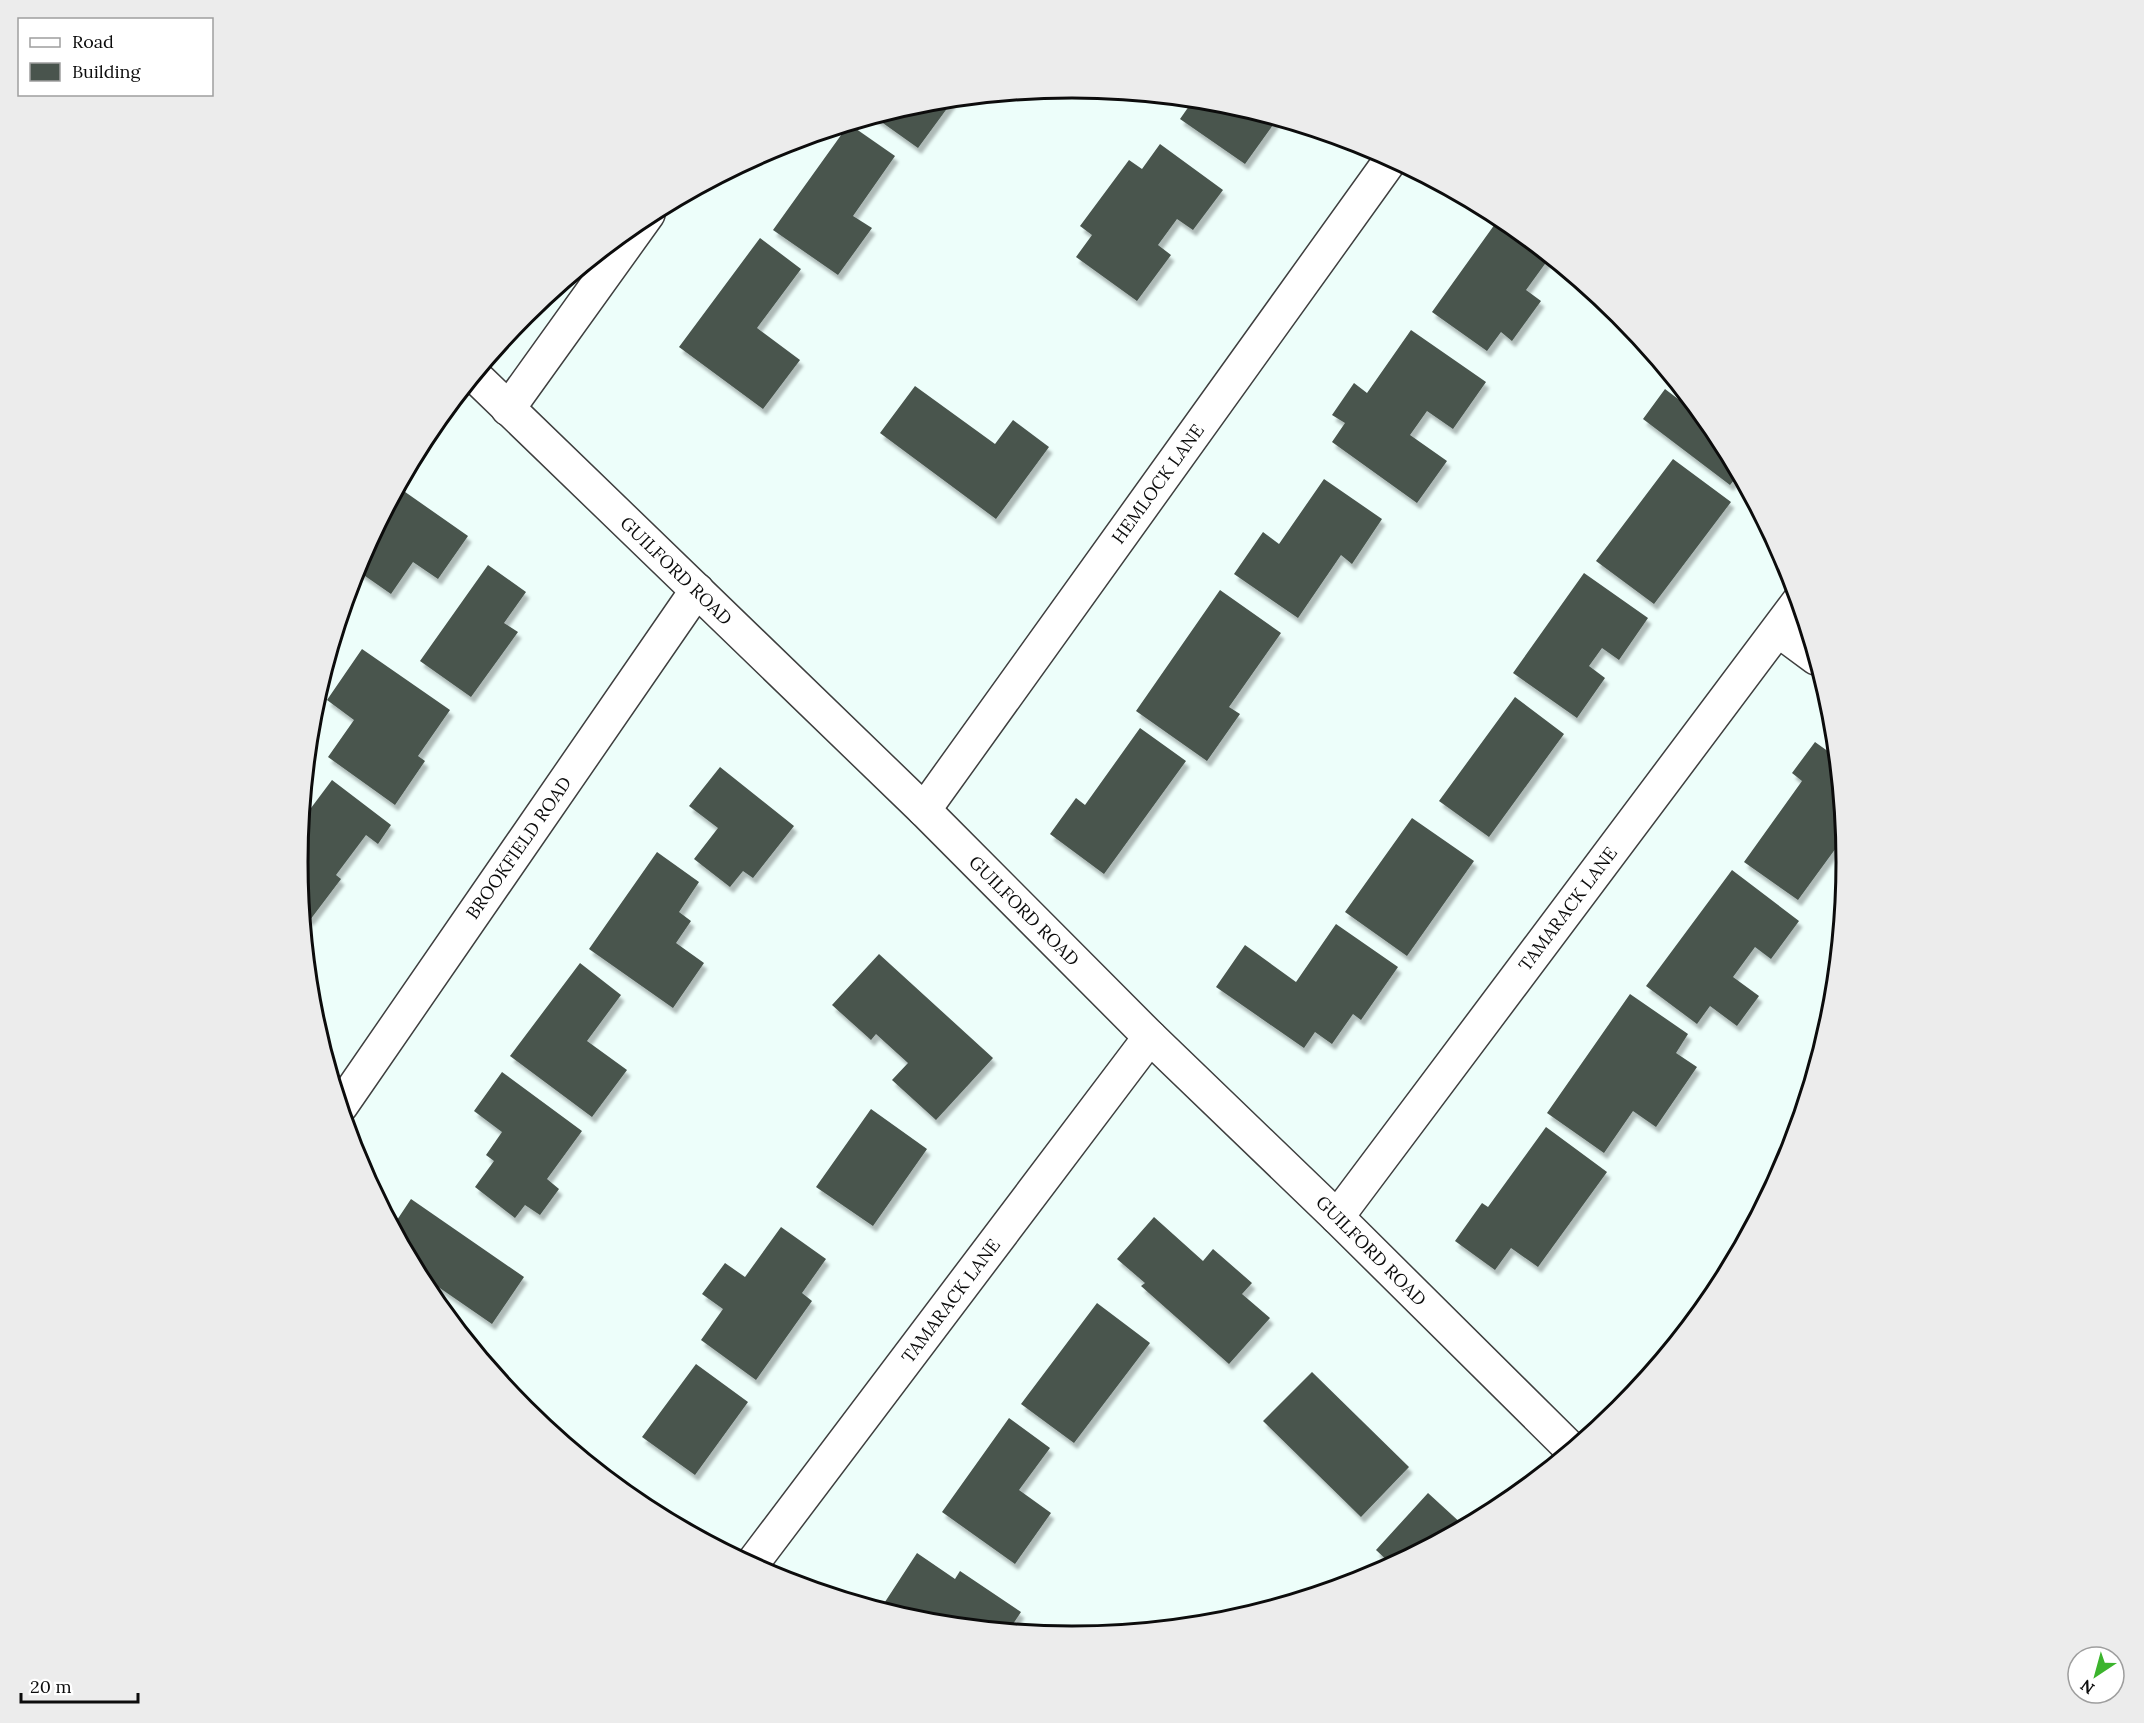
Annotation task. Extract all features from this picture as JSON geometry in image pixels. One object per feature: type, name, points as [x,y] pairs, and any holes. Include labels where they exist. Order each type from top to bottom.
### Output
[{"type":"street","name":"HEMLOCK LANE","points":[[924,810],[1386,166]]},
{"type":"street","points":[[508,409],[630,238]]},
{"type":"street","name":"GUILFORD ROAD","points":[[479,380],[924,810],[1150,1037],[1337,1217],[1566,1444]]},
{"type":"street","name":"BROOKFIELD ROAD","points":[[346,1098],[697,590]]},
{"type":"street","name":"TAMARACK LANE","points":[[1337,1217],[1792,609]]},
{"type":"street","points":[[1778,630],[1806,650]]},
{"type":"street","name":"TAMARACK LANE","points":[[757,1557],[1150,1037]]},
{"type":"building","points":[[1189,107],[1273,125],[1245,164],[1180,119]]},
{"type":"building","points":[[947,108],[918,148],[882,122]]},
{"type":"building","points":[[856,129],[895,156],[853,216],[872,228],[838,275],[773,230],[842,133]]},
{"type":"building","points":[[1160,144],[1223,190],[1193,230],[1177,219],[1158,245],[1171,255],[1137,301],[1076,257],[1092,235],[1080,226],[1129,160],[1142,169]]},
{"type":"building","points":[[1494,225],[1546,262],[1526,290],[1541,301],[1512,341],[1501,332],[1487,351],[1432,312]]},
{"type":"building","points":[[760,238],[801,269],[757,328],[800,360],[763,409],[679,347]]},
{"type":"building","points":[[1411,330],[1486,382],[1453,429],[1427,411],[1410,435],[1447,461],[1417,503],[1332,442],[1345,423],[1332,415],[1354,383],[1367,393]]},
{"type":"building","points":[[915,386],[995,444],[1013,420],[1049,447],[996,519],[880,433]]},
{"type":"building","points":[[1665,389],[1682,402],[1734,480],[1730,485],[1643,419]]},
{"type":"building","points":[[1673,459],[1731,502],[1654,604],[1596,561]]},
{"type":"building","points":[[1324,479],[1382,519],[1352,564],[1341,555],[1298,618],[1234,574],[1263,532],[1279,544]]},
{"type":"building","points":[[404,491],[468,536],[438,579],[413,562],[391,594],[364,575]]},
{"type":"building","points":[[488,565],[526,592],[504,623],[518,632],[471,697],[420,661]]},
{"type":"building","points":[[1584,573],[1648,618],[1619,660],[1602,648],[1589,666],[1605,678],[1577,718],[1513,673]]},
{"type":"building","points":[[1220,590],[1281,633],[1229,707],[1240,714],[1207,761],[1136,711]]},
{"type":"building","points":[[362,649],[450,710],[418,756],[425,761],[395,805],[328,757],[354,720],[327,700]]},
{"type":"building","points":[[1515,697],[1564,734],[1489,837],[1439,801]]},
{"type":"building","points":[[1140,728],[1186,761],[1104,874],[1050,834],[1076,798],[1085,805]]},
{"type":"building","points":[[1815,742],[1827,751],[1835,849],[1798,900],[1744,862],[1802,781],[1792,773]]},
{"type":"building","points":[[720,767],[794,826],[753,878],[743,871],[730,887],[694,859],[718,828],[689,806]]},
{"type":"building","points":[[332,780],[391,825],[378,844],[366,835],[336,875],[341,879],[311,919],[308,862],[310,809]]},
{"type":"building","points":[[1412,818],[1474,861],[1407,956],[1345,912]]},
{"type":"building","points":[[657,852],[699,882],[679,912],[691,921],[676,943],[704,963],[673,1008],[589,949]]},
{"type":"building","points":[[1732,870],[1799,921],[1771,959],[1755,947],[1733,977],[1759,996],[1737,1026],[1710,1006],[1697,1024],[1646,986]]},
{"type":"building","points":[[1336,924],[1398,967],[1361,1020],[1353,1014],[1332,1044],[1315,1032],[1304,1048],[1216,987],[1245,945],[1296,982]]},
{"type":"building","points":[[879,954],[993,1058],[936,1120],[892,1080],[908,1063],[876,1034],[871,1040],[832,1005]]},
{"type":"building","points":[[580,963],[621,995],[587,1041],[627,1070],[592,1117],[510,1056]]},
{"type":"building","points":[[1630,994],[1688,1034],[1676,1053],[1697,1067],[1656,1127],[1633,1111],[1604,1153],[1547,1113]]},
{"type":"building","points":[[502,1072],[582,1131],[547,1179],[559,1189],[540,1215],[525,1205],[515,1218],[475,1187],[494,1161],[486,1155],[502,1132],[474,1111]]},
{"type":"building","points":[[871,1109],[927,1149],[873,1226],[816,1187]]},
{"type":"building","points":[[1546,1127],[1607,1172],[1538,1267],[1511,1248],[1495,1270],[1455,1241],[1482,1203],[1488,1207]]},
{"type":"building","points":[[411,1199],[524,1277],[492,1324],[437,1286],[398,1219]]},
{"type":"building","points":[[1154,1217],[1203,1261],[1213,1249],[1252,1283],[1242,1294],[1270,1318],[1229,1364],[1141,1286],[1145,1283],[1117,1259]]},
{"type":"building","points":[[781,1227],[826,1259],[802,1293],[812,1301],[756,1380],[701,1340],[723,1309],[702,1294],[725,1263],[745,1277]]},
{"type":"building","points":[[1097,1303],[1150,1343],[1074,1443],[1021,1404]]},
{"type":"building","points":[[696,1364],[748,1402],[695,1475],[642,1437]]},
{"type":"building","points":[[1312,1372],[1409,1467],[1361,1517],[1263,1421]]},
{"type":"building","points":[[1009,1418],[1050,1448],[1019,1490],[1051,1513],[1015,1564],[942,1512]]},
{"type":"building","points":[[1428,1493],[1458,1521],[1385,1558],[1376,1550]]},
{"type":"building","points":[[917,1553],[955,1579],[960,1571],[1021,1612],[1014,1623],[923,1611],[885,1602]]}]
